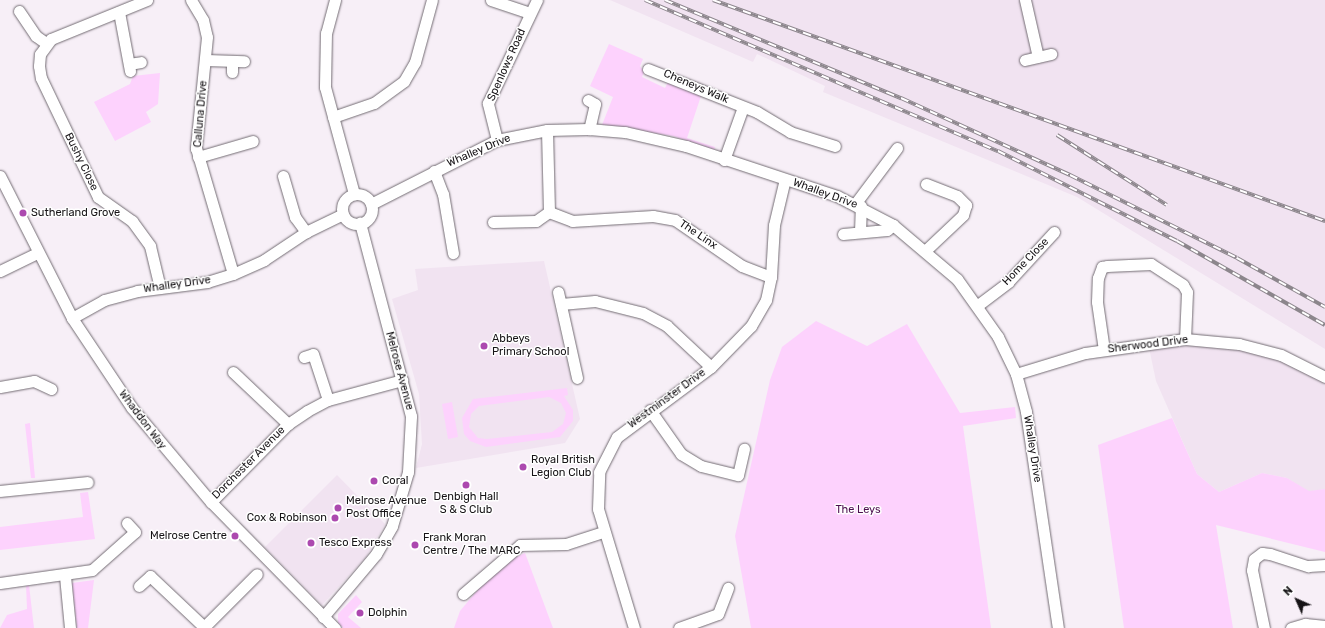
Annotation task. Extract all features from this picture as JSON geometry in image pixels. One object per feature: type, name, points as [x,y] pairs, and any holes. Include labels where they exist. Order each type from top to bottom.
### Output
[{"type":"street","name":"Calluna Drive","points":[[191,0],[203,20],[206,60],[198,157],[233,274]]},
{"type":"street","points":[[335,0],[326,33],[324,60],[325,87],[354,194]]},
{"type":"street","points":[[333,117],[374,103],[404,81],[415,62],[432,0]]},
{"type":"street","points":[[491,0],[530,13]]},
{"type":"street","name":"Spenlows Road","points":[[497,140],[488,102],[537,0]]},
{"type":"street","points":[[1025,0],[1038,57]]},
{"type":"street","points":[[26,15],[36,36],[46,43],[63,32],[145,1]]},
{"type":"street","points":[[118,12],[130,68],[141,62]]},
{"type":"street","name":"Bushy Close","points":[[46,43],[40,54],[41,78],[98,197],[143,233],[150,246],[160,288]]},
{"type":"street","points":[[1025,60],[1052,54]]},
{"type":"street","points":[[206,60],[232,66],[244,61]]},
{"type":"street","name":"Cheneys Walk","points":[[648,69],[743,107],[790,132],[836,145]]},
{"type":"street","points":[[588,100],[594,104],[589,129]]},
{"type":"street","name":"Cheneys Walk","points":[[724,160],[743,107]]},
{"type":"street","name":"Whalley Drive","points":[[371,204],[497,140],[547,130],[589,129],[656,138],[785,179],[858,205],[893,225],[926,250],[978,305],[1016,374],[1026,412],[1058,628]]},
{"type":"street","points":[[493,222],[536,222],[549,212],[547,130]]},
{"type":"street","points":[[198,157],[253,141]]},
{"type":"street","points":[[860,232],[858,205],[897,148]]},
{"type":"street","points":[[434,171],[448,216],[453,253]]},
{"type":"street","name":"Whaddon Way","points":[[0,176],[37,253],[72,318],[132,408],[211,502],[335,628]]},
{"type":"street","points":[[283,176],[295,217],[306,232]]},
{"type":"street","name":"Westminster Drive","points":[[634,628],[598,509],[599,472],[617,437],[650,410],[711,367],[750,326],[766,300],[771,277],[774,225],[785,179]]},
{"type":"street","points":[[926,184],[957,196],[966,205],[963,215],[926,250]]},
{"type":"street","points":[[354,194],[362,195],[371,204],[371,214],[360,223],[352,223],[343,214],[343,204],[354,194]]},
{"type":"street","name":"The Linx","points":[[549,212],[572,221],[654,216],[675,220],[742,266],[771,277]]},
{"type":"street","name":"Whalley Drive","points":[[72,318],[104,300],[160,288],[207,282],[233,274],[264,260],[306,232],[343,214]]},
{"type":"street","name":"Melrose Avenue","points":[[323,617],[365,572],[392,526],[408,472],[411,446],[411,416],[360,223]]},
{"type":"street","points":[[843,234],[887,230],[893,225]]},
{"type":"street","name":"Home Close","points":[[978,305],[1008,282],[1054,232]]},
{"type":"street","points":[[0,271],[37,253]]},
{"type":"street","points":[[1104,350],[1097,302],[1098,278],[1102,268],[1107,266],[1151,264],[1183,285],[1187,292],[1184,339]]},
{"type":"street","points":[[558,292],[577,378]]},
{"type":"street","points":[[561,304],[595,301],[643,313],[667,326],[711,367]]},
{"type":"street","name":"Sherwood Drive","points":[[1016,374],[1104,350],[1184,339],[1239,344],[1281,355],[1325,377]]},
{"type":"street","points":[[304,357],[313,354],[328,400]]},
{"type":"street","name":"Dorchester Avenue","points":[[233,372],[288,424]]},
{"type":"street","name":"Dorchester Avenue","points":[[211,502],[288,424],[328,400],[402,380]]},
{"type":"street","points":[[0,387],[34,381],[51,390]]},
{"type":"street","points":[[650,410],[681,454],[700,466],[738,475],[744,449]]},
{"type":"street","points":[[0,491],[88,482]]},
{"type":"street","points":[[0,583],[65,576],[92,570],[135,532],[127,523]]},
{"type":"street","points":[[463,594],[520,545],[566,544],[604,532]]},
{"type":"street","points":[[1264,628],[1252,570],[1254,559],[1262,553],[1270,554],[1308,566],[1325,565]]},
{"type":"street","points":[[139,586],[150,576],[204,628],[258,574]]},
{"type":"street","points":[[65,576],[70,628]]},
{"type":"street","points":[[679,628],[718,614],[728,588]]},
{"type":"street","points":[[1291,628],[1306,624],[1325,626]]},
{"type":"shaded area","points":[[610,0],[1325,0],[1325,349],[1077,197],[823,92],[825,86],[757,54],[753,62]]},
{"type":"shaded area","name":"Abbeys Primary School","points":[[544,261],[580,419],[565,443],[416,468],[422,444],[419,394],[392,299],[418,290],[415,269]]},
{"type":"shaded area","points":[[1148,343],[1239,344],[1325,377],[1325,489],[1309,492],[1287,478],[1262,473],[1219,492],[1197,474],[1156,381]]},
{"type":"shaded area","points":[[337,475],[385,524],[366,557],[322,605],[265,547]]},
{"type":"green space","points":[[609,44],[643,59],[640,66],[644,72],[642,77],[665,88],[669,80],[702,93],[687,138],[715,147],[714,150],[673,136],[602,125],[613,97],[590,86]]},
{"type":"green space","points":[[160,73],[158,104],[146,112],[151,122],[115,141],[94,102],[130,84],[133,76]]},
{"type":"green space","name":"The Leys","points":[[816,321],[867,346],[907,324],[960,413],[1015,407],[1016,418],[963,426],[991,628],[751,628],[735,536],[770,380],[782,347]]},
{"type":"green space","points":[[567,388],[568,395],[564,396],[573,410],[573,421],[560,437],[486,447],[470,441],[464,434],[462,418],[473,399]],"holes":[[[549,397],[561,403],[566,413],[563,424],[552,432],[487,439],[478,438],[469,427],[471,414],[479,406]]]},
{"type":"green space","points":[[452,402],[458,437],[448,439],[442,404]]},
{"type":"green space","points":[[1172,418],[1197,474],[1219,492],[1262,473],[1287,478],[1309,491],[1325,489],[1325,552],[1216,525],[1233,628],[1124,628],[1098,445]]},
{"type":"green space","points":[[30,423],[35,478],[31,478],[25,424]]},
{"type":"green space","points":[[88,492],[95,539],[0,550],[0,527],[83,517],[80,493]]},
{"type":"green space","points":[[525,553],[553,628],[454,628],[460,611],[481,586],[510,560]]},
{"type":"green space","points":[[94,580],[88,628],[77,628],[72,583]]},
{"type":"green space","points":[[26,585],[29,585],[34,628],[0,628],[7,615],[27,609]]},
{"type":"green space","points":[[356,595],[362,602],[348,617],[361,628],[343,628],[338,623],[338,614]]},
{"type":"railway","points":[[645,0],[998,151],[1177,241],[1325,325]]},
{"type":"railway","points":[[665,0],[901,98],[1070,175],[1237,258],[1325,307]]},
{"type":"railway","points":[[713,0],[1325,221]]},
{"type":"railway","points":[[1057,135],[1167,205]]},
{"type":"place","name":"Sutherland Grove","points":[[23,213]]},
{"type":"place","name":"Abbeys Primary School","points":[[484,346]]},
{"type":"place","name":"Royal British Legion Club","points":[[523,467]]},
{"type":"place","name":"Coral","points":[[374,481]]},
{"type":"place","name":"Denbigh Hall S & S Club","points":[[466,485]]},
{"type":"place","name":"Melrose Avenue Post Office","points":[[338,508]]},
{"type":"place","name":"Cox & Robinson","points":[[335,518]]},
{"type":"place","name":"Melrose Centre","points":[[235,536]]},
{"type":"place","name":"Tesco Express","points":[[311,543]]},
{"type":"place","name":"Frank Moran Centre / The MARC","points":[[415,545]]},
{"type":"place","name":"Dolphin","points":[[360,613]]}]
